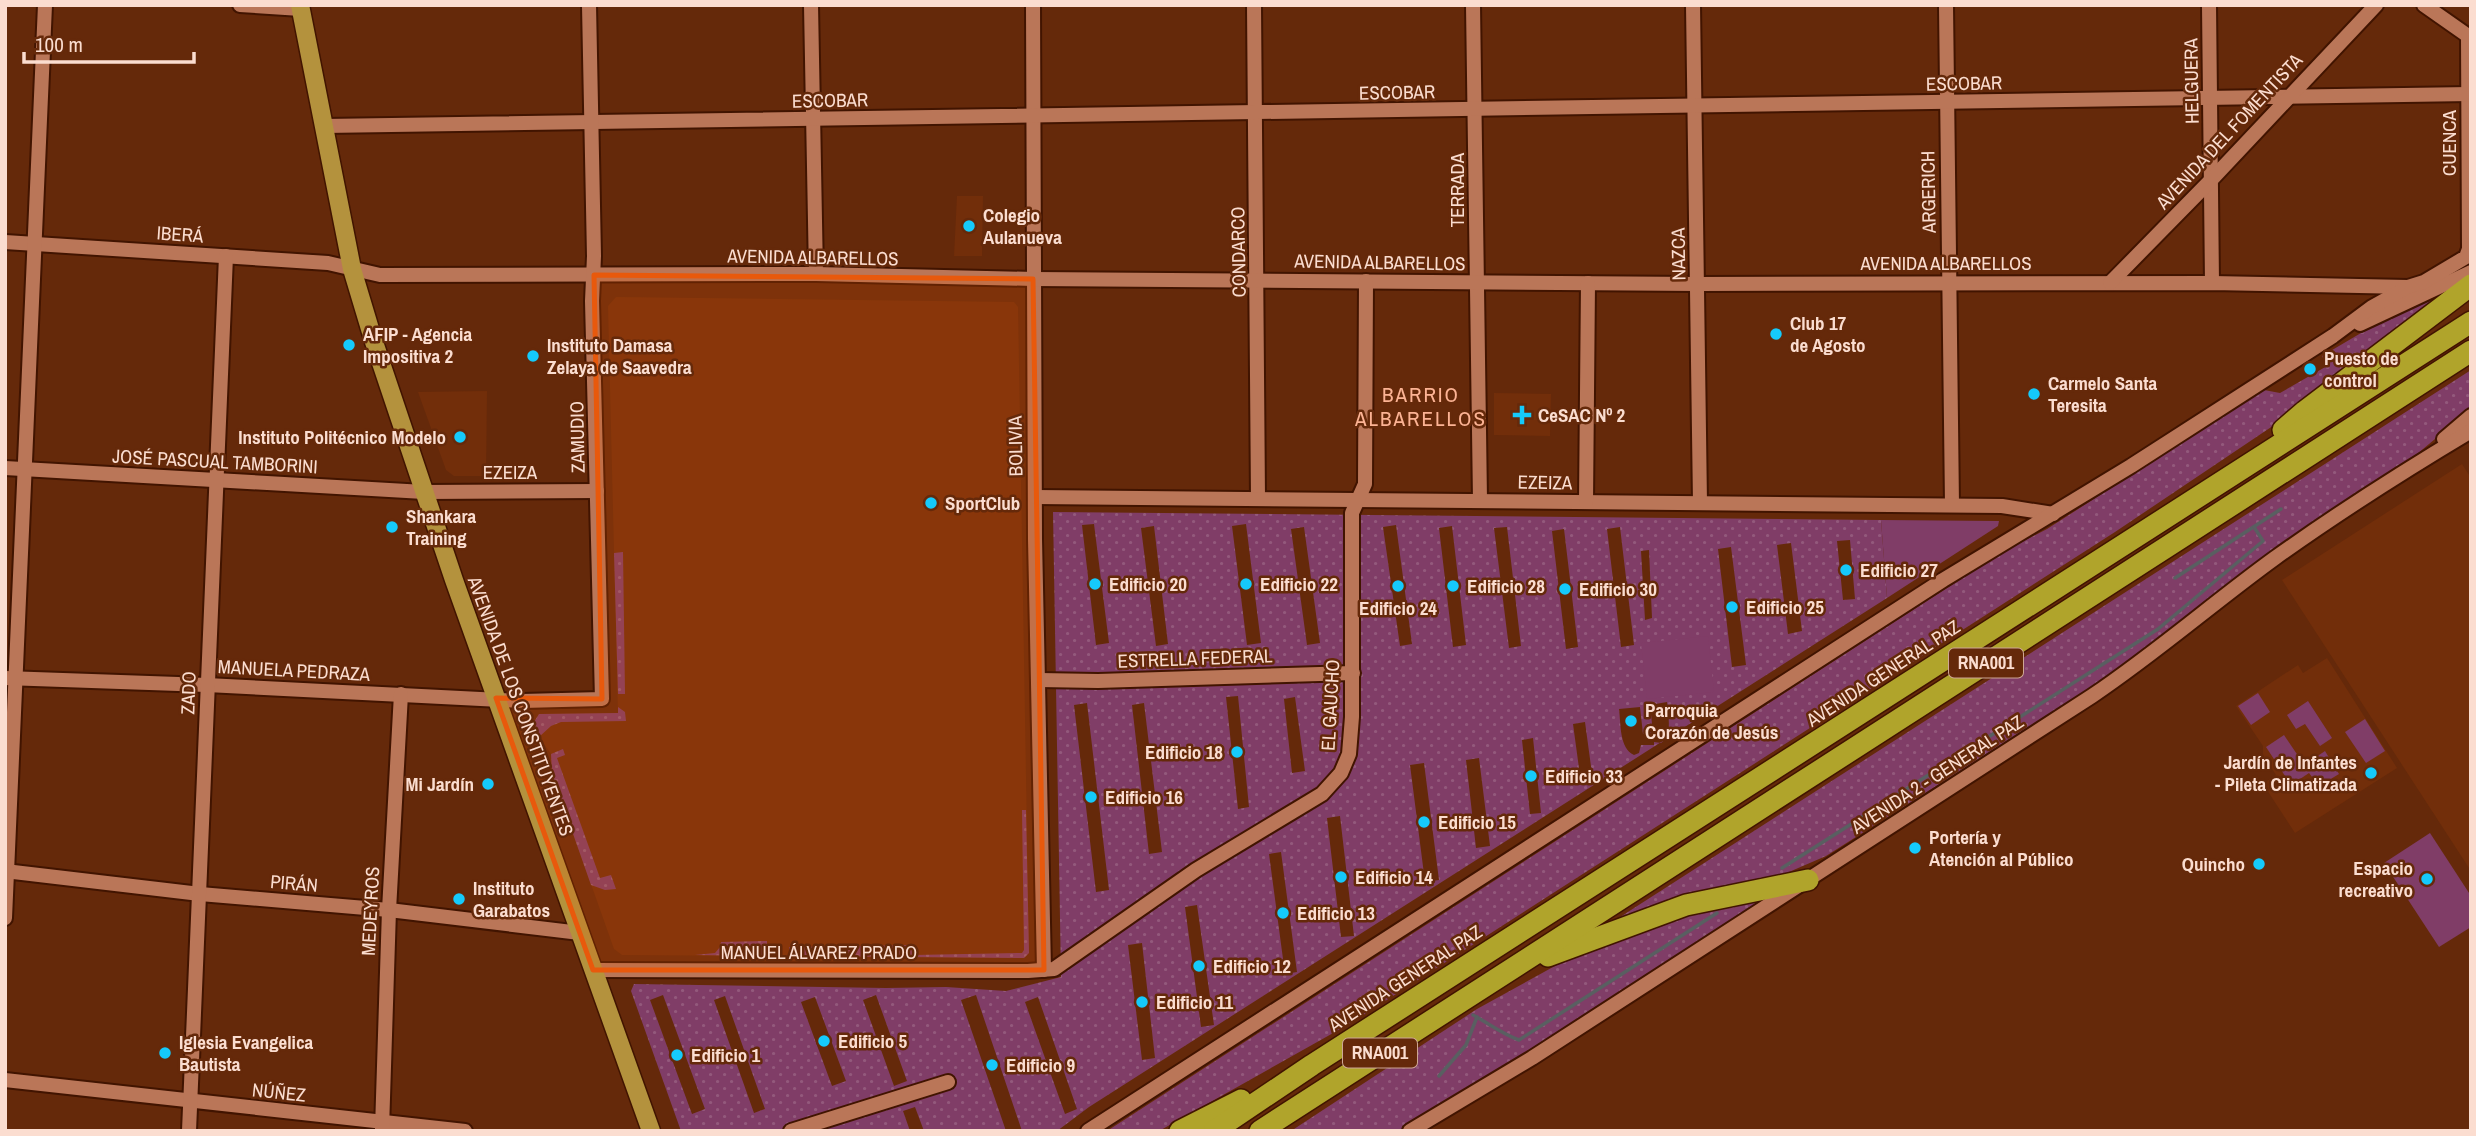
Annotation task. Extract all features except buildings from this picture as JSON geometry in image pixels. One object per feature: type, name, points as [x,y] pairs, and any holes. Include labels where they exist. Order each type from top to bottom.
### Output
[{"type":"highway","points":[[2231,476],[2305,411],[2471,285]]},
{"type":"highway","name":"AVENIDA GENERAL PAZ","points":[[1214,1131],[1312,1065],[2471,322]]},
{"type":"highway","name":"RNA001","points":[[1260,1131],[2471,351]]},
{"type":"highway","points":[[1501,976],[1637,921],[1686,905],[1808,880]]},
{"type":"highway","points":[[1180,1131],[1312,1065]]},
{"type":"main road","name":"AVENIDA DE LOS CONSTITUYENTES","points":[[301,7],[352,269],[424,492],[651,1131]]},
{"type":"street","points":[[5,918],[11,679],[24,470],[45,5]]},
{"type":"street","points":[[240,5],[301,7]]},
{"type":"street","name":"ZAMUDIO","points":[[589,5],[594,275],[592,301],[602,699]]},
{"type":"street","points":[[811,5],[816,274]]},
{"type":"street","name":"BOLIVIA","points":[[1033,5],[1035,497],[1044,970]]},
{"type":"street","name":"CONDARCO","points":[[1254,5],[1258,498]]},
{"type":"street","name":"TERRADA","points":[[1473,5],[1480,500]]},
{"type":"street","name":"NAZCA","points":[[1693,5],[1700,503]]},
{"type":"street","name":"ARGERICH","points":[[1946,5],[1952,505]]},
{"type":"street","name":"HELGUERA","points":[[2209,5],[2212,283]]},
{"type":"street","name":"AVENIDA DEL FOMENTISTA","points":[[2110,283],[2376,5]]},
{"type":"street","points":[[2424,5],[2469,37]]},
{"type":"street","name":"CUENCA","points":[[2469,37],[2470,249]]},
{"type":"street","name":"ESCOBAR","points":[[324,126],[2470,94]]},
{"type":"street","name":"IBERÁ","points":[[5,242],[328,263],[352,269]]},
{"type":"street","points":[[1088,1131],[1943,580],[2053,514],[2333,336],[2420,276],[2461,251],[2470,249]]},
{"type":"street","name":"ZADO","points":[[189,1131],[226,256]]},
{"type":"street","name":"AVENIDA ALBARELLOS","points":[[352,269],[380,275],[816,274],[1033,279],[1697,284],[2212,283],[2407,287]]},
{"type":"street","points":[[2333,336],[2471,272]]},
{"type":"street","name":"EL GAUCHO","points":[[1044,970],[1059,966],[1196,870],[1329,789],[1341,774],[1349,754],[1353,673],[1352,513],[1365,484],[1366,281]]},
{"type":"street","points":[[1586,502],[1588,283]]},
{"type":"street","points":[[2422,459],[2471,416]]},
{"type":"street","name":"AVENIDA 2 - GENERAL PAZ","points":[[1410,1131],[1532,1058],[2111,683],[2272,560],[2422,459],[2471,430]]},
{"type":"street","name":"JOSÉ PASCUAL TAMBORINI","points":[[5,468],[424,492]]},
{"type":"street","name":"EZEIZA","points":[[424,492],[597,491]]},
{"type":"street","name":"EZEIZA","points":[[1035,497],[1952,505],[2007,506],[2053,514]]},
{"type":"street","name":"ESTRELLA FEDERAL","points":[[1039,680],[1098,681],[1353,673]]},
{"type":"street","name":"MANUELA PEDRAZA","points":[[11,679],[207,685],[522,701],[602,699]]},
{"type":"street","name":"MEDEYROS","points":[[382,1126],[389,910],[401,694]]},
{"type":"street","name":"PIRÁN","points":[[6,871],[200,894],[389,910],[580,933]]},
{"type":"street","name":"MANUEL ÁLVAREZ PRADO","points":[[593,970],[1044,970]]},
{"type":"street","name":"NÚÑEZ","points":[[5,1080],[382,1126],[465,1131]]},
{"type":"street","points":[[791,1131],[948,1082]]},
{"type":"highlighted area","points":[[594,275],[1033,279],[1044,970],[593,970],[496,698],[602,699]]},
{"type":"shaded area","name":"Colegio Aulanueva","points":[[957,196],[983,196],[982,256],[954,256]]},
{"type":"shaded area","points":[[2453,289],[2295,411],[2115,532],[1351,1023],[1159,1131],[1107,1131],[2006,550],[2047,529],[2264,390],[2280,393],[2327,366],[2322,356],[2361,333]]},
{"type":"shaded area","points":[[616,297],[1014,302],[1018,307],[1029,953],[1024,958],[622,955],[614,949],[552,774],[551,754],[539,737],[534,722],[539,714],[618,713],[608,306]]},
{"type":"shaded area","points":[[2471,370],[2471,409],[2411,459],[2226,586],[2106,678],[1826,856],[1782,875],[1619,922],[1617,919]]},
{"type":"shaded area","name":"Instituto Politécnico Modelo","points":[[487,391],[486,476],[454,476],[446,470],[418,392]]},
{"type":"shaded area","name":"CeSAC Nº 2","points":[[1494,393],[1551,394],[1550,436],[1494,435]]},
{"type":"shaded area","points":[[2462,464],[2471,478],[2471,871],[2282,580]]},
{"type":"shaded area","points":[[1053,512],[1881,520],[1887,598],[1663,741],[1668,730],[1667,702],[1650,705],[1653,733],[1643,734],[1640,707],[1619,709],[1622,735],[1629,752],[1634,755],[1639,753],[1641,745],[1660,743],[1089,1107],[1057,1131],[1022,1131],[976,995],[961,1000],[1006,1131],[924,1131],[915,1107],[903,1111],[910,1131],[681,1131],[631,991],[634,984],[946,987],[1006,991],[1061,977]],"holes":[[[1094,524],[1109,643],[1096,645],[1082,525]],[[1246,524],[1261,643],[1247,645],[1232,526]],[[1396,525],[1412,644],[1400,646],[1383,527]],[[1154,526],[1168,644],[1156,646],[1141,528]],[[1452,526],[1466,645],[1453,647],[1439,528]],[[1304,527],[1320,643],[1307,645],[1291,529]],[[1507,527],[1521,646],[1509,648],[1494,528]],[[1620,527],[1634,645],[1621,647],[1607,529]],[[1564,529],[1578,647],[1566,649],[1552,531]],[[1850,540],[1855,599],[1843,600],[1837,541]],[[1791,543],[1802,631],[1788,634],[1777,545]],[[1731,547],[1746,665],[1732,667],[1718,549]],[[1649,550],[1652,618],[1645,620],[1641,551]],[[1238,696],[1249,807],[1238,809],[1226,697]],[[1295,697],[1305,771],[1292,773],[1284,699]],[[1087,703],[1109,890],[1096,892],[1074,705]],[[1144,703],[1162,852],[1149,854],[1132,705]],[[1585,722],[1593,781],[1581,783],[1573,724]],[[1533,738],[1541,813],[1530,814],[1522,740]],[[1479,758],[1490,846],[1476,848],[1466,760]],[[1424,763],[1439,880],[1425,882],[1410,765]],[[1340,816],[1354,936],[1341,937],[1327,818]],[[1281,852],[1297,972],[1285,974],[1269,854]],[[1197,905],[1214,1025],[1201,1027],[1185,907]],[[1142,943],[1155,1058],[1142,1060],[1128,945]],[[663,995],[705,1109],[692,1114],[650,1000]],[[876,995],[907,1081],[894,1086],[863,1000]],[[725,996],[765,1109],[754,1113],[714,1000]],[[815,997],[846,1081],[832,1086],[801,1002]],[[1038,997],[1077,1109],[1065,1114],[1025,1002]]]},
{"type":"shaded area","points":[[1881,520],[1999,521],[1998,526],[1887,598]]},
{"type":"shaded area","points":[[623,552],[625,694],[618,694],[614,553]]},
{"type":"shaded area","points":[[1708,636],[1714,692],[1647,699],[1641,643]]},
{"type":"shaded area","points":[[2327,658],[2397,768],[2295,833],[2263,784],[2276,775],[2263,755],[2263,746],[2236,706],[2298,665],[2303,673]]},
{"type":"shaded area","points":[[2258,693],[2270,712],[2251,725],[2238,706]]},
{"type":"shaded area","points":[[2308,701],[2332,738],[2320,746],[2305,724],[2296,729],[2287,715]]},
{"type":"shaded area","points":[[618,707],[625,712],[626,721],[561,722],[551,726],[539,737],[534,722],[539,714],[618,713]]},
{"type":"shaded area","points":[[2365,719],[2385,751],[2366,763],[2345,732]]},
{"type":"shaded area","points":[[2284,735],[2307,769],[2313,766],[2310,761],[2325,751],[2339,774],[2324,783],[2321,779],[2316,782],[2309,773],[2291,785],[2266,747]]},
{"type":"shaded area","points":[[563,749],[565,755],[557,758],[600,878],[611,875],[616,889],[605,890],[591,885],[552,774],[551,754]]},
{"type":"shaded area","points":[[1022,810],[1026,810],[1029,953],[1024,958],[789,956],[789,947],[913,945],[914,955],[1022,953]]},
{"type":"shaded area","name":"Espacio recreativo","points":[[2430,833],[2471,896],[2471,927],[2439,947],[2384,863]]},
{"type":"shaded area","points":[[1767,897],[1403,1131],[1291,1131],[1477,1009],[1564,961],[1686,915]]},
{"type":"shaded area","points":[[767,941],[767,956],[695,955],[715,953],[721,942]]},
{"type":"waterway","points":[[2175,578],[2281,509]]},
{"type":"waterway","points":[[1990,736],[2158,629],[2263,541],[2254,527]]},
{"type":"waterway","points":[[1782,868],[1982,741]]},
{"type":"waterway","points":[[1473,1015],[1519,1040],[1717,913]]},
{"type":"waterway","points":[[1439,1076],[1466,1045],[1477,1017]]},
{"type":"place","name":"Colegio Aulanueva","points":[[969,226]]},
{"type":"place","name":"Club 17 de Agosto","points":[[1776,334]]},
{"type":"place","name":"AFIP - Agencia Impositiva 2","points":[[349,345]]},
{"type":"place","name":"Instituto Damasa Zelaya de Saavedra","points":[[533,356]]},
{"type":"place","name":"Puesto de control","points":[[2310,369]]},
{"type":"place","name":"Carmelo Santa Teresita","points":[[2034,394]]},
{"type":"place","name":"CeSAC Nº 2","points":[[1522,415]]},
{"type":"place","name":"Instituto Politécnico Modelo","points":[[460,437]]},
{"type":"place","name":"SportClub","points":[[931,503]]},
{"type":"place","name":"Shankara Training","points":[[392,527]]},
{"type":"place","name":"Edificio 27","points":[[1846,570]]},
{"type":"place","name":"Edificio 20","points":[[1095,584]]},
{"type":"place","name":"Edificio 22","points":[[1246,584]]},
{"type":"place","name":"Edificio 24","points":[[1398,586]]},
{"type":"place","name":"Edificio 28","points":[[1453,586]]},
{"type":"place","name":"Edificio 30","points":[[1565,589]]},
{"type":"place","name":"Edificio 25","points":[[1732,607]]},
{"type":"place","name":"Parroquia Corazón de Jesús","points":[[1631,721]]},
{"type":"place","name":"Edificio 18","points":[[1237,752]]},
{"type":"place","name":"Jardín de Infantes - Pileta Climatizada","points":[[2371,773]]},
{"type":"place","name":"Edificio 33","points":[[1531,776]]},
{"type":"place","name":"Mi Jardín","points":[[488,784]]},
{"type":"place","name":"Edificio 16","points":[[1091,797]]},
{"type":"place","name":"Edificio 15","points":[[1424,822]]},
{"type":"place","name":"Portería y Atención al Público","points":[[1915,848]]},
{"type":"place","name":"Quincho","points":[[2259,864]]},
{"type":"place","name":"Edificio 14","points":[[1341,877]]},
{"type":"place","name":"Espacio recreativo","points":[[2427,879]]},
{"type":"place","name":"Instituto Garabatos","points":[[459,899]]},
{"type":"place","name":"Edificio 13","points":[[1283,913]]},
{"type":"place","name":"Edificio 12","points":[[1199,966]]},
{"type":"place","name":"Edificio 11","points":[[1142,1002]]},
{"type":"place","name":"Edificio 5","points":[[824,1041]]},
{"type":"place","name":"Iglesia Evangelica Bautista","points":[[165,1053]]},
{"type":"place","name":"Edificio 1","points":[[677,1055]]},
{"type":"place","name":"Edificio 9","points":[[992,1065]]},
{"type":"district","name":"BARRIO ALBARELLOS","points":[[1421,407]]}]
